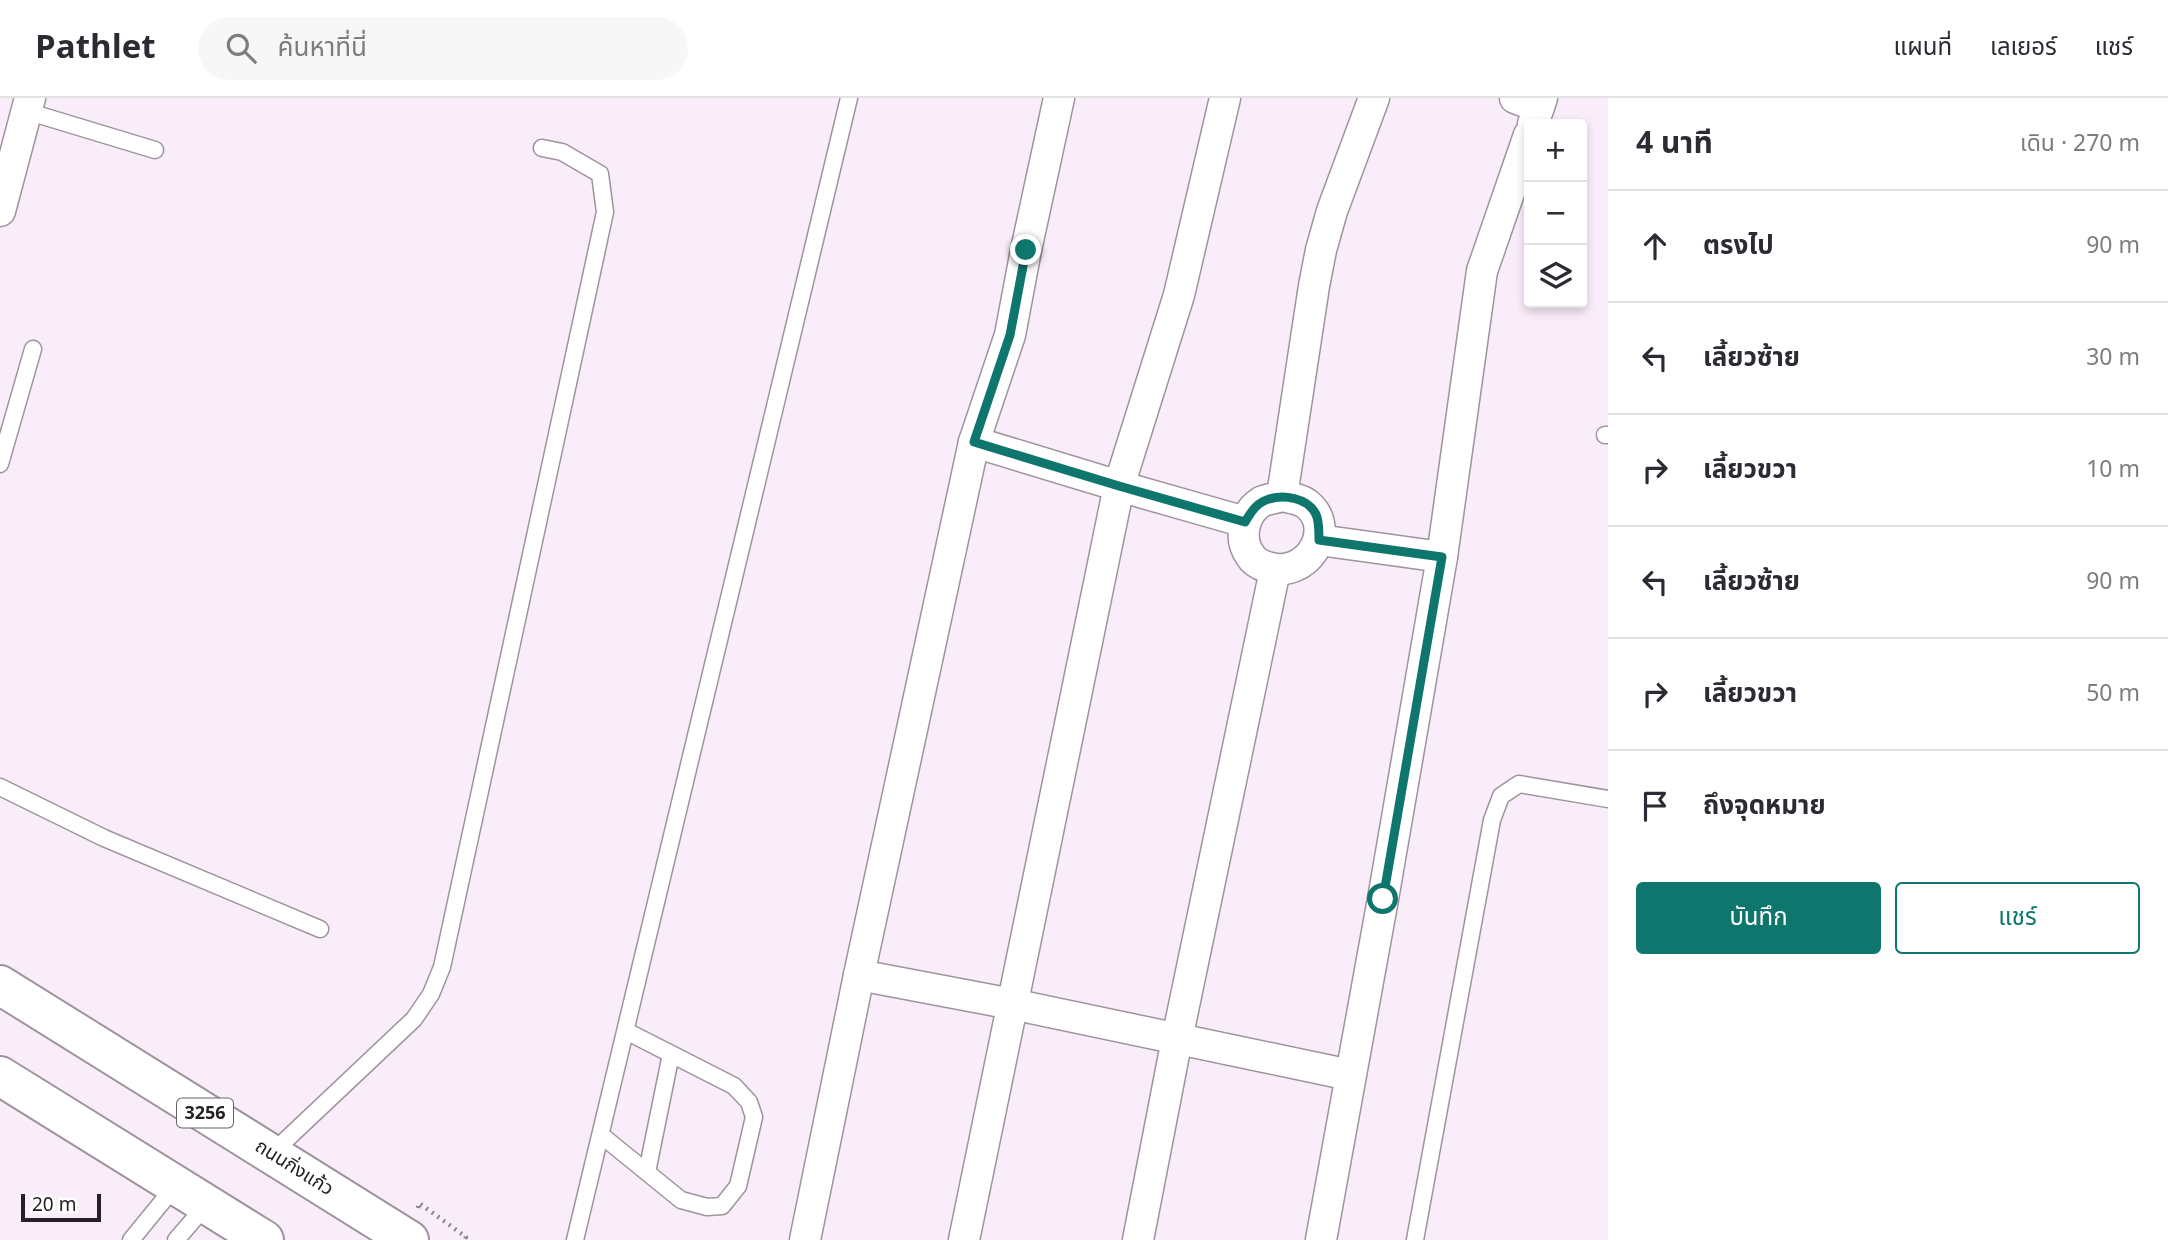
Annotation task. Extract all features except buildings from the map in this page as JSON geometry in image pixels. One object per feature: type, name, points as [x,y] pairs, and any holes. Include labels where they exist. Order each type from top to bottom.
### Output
[{"type":"main road","name":"ถนนกิ่งแก้ว","points":[[0,985],[409,1240]]},
{"type":"main road","points":[[0,1076],[264,1240]]},
{"type":"street","points":[[804,1240],[974,442],[1010,335],[1059,98]]},
{"type":"street","points":[[964,1240],[1119,486],[1179,295],[1225,98]]},
{"type":"street","points":[[1282,496],[1321,250],[1332,211],[1374,98]]},
{"type":"street","points":[[0,211],[28,105]]},
{"type":"street","points":[[1321,1240],[1442,557],[1482,271],[1524,149]]},
{"type":"street","points":[[974,442],[1245,522]]},
{"type":"street","points":[[1282,496],[1296,499],[1308,505],[1317,516],[1319,540],[1309,557],[1300,564],[1288,570],[1275,570],[1259,564],[1251,557],[1246,548],[1245,522],[1262,501],[1282,496]]},
{"type":"street","points":[[1319,540],[1442,557]]},
{"type":"street","points":[[1138,1240],[1275,570]]},
{"type":"street","points":[[859,975],[1012,1004],[1350,1075]]},
{"type":"lane","points":[[575,1240],[849,98]]},
{"type":"lane","points":[[28,105],[155,150]]},
{"type":"lane","points":[[271,1154],[414,1019],[431,994],[442,967],[605,212],[600,174],[562,152],[542,148]]},
{"type":"lane","points":[[0,464],[33,349]]},
{"type":"lane","points":[[1415,1240],[1492,820],[1501,796],[1519,784],[1608,799]]},
{"type":"lane","points":[[0,787],[104,838],[320,929]]},
{"type":"lane","points":[[601,1135],[681,1200],[707,1207],[722,1206],[738,1186],[754,1117],[749,1102],[734,1086],[626,1031]]},
{"type":"lane","points":[[647,1172],[670,1054]]},
{"type":"lane","points":[[131,1240],[192,1195]]},
{"type":"lane","points":[[176,1240],[192,1195]]},
{"type":"route","points":[[1026,250],[1010,335],[974,442],[1245,522],[1262,501],[1282,496],[1296,499],[1308,505],[1317,516],[1319,540],[1442,557],[1383,899]]}]
